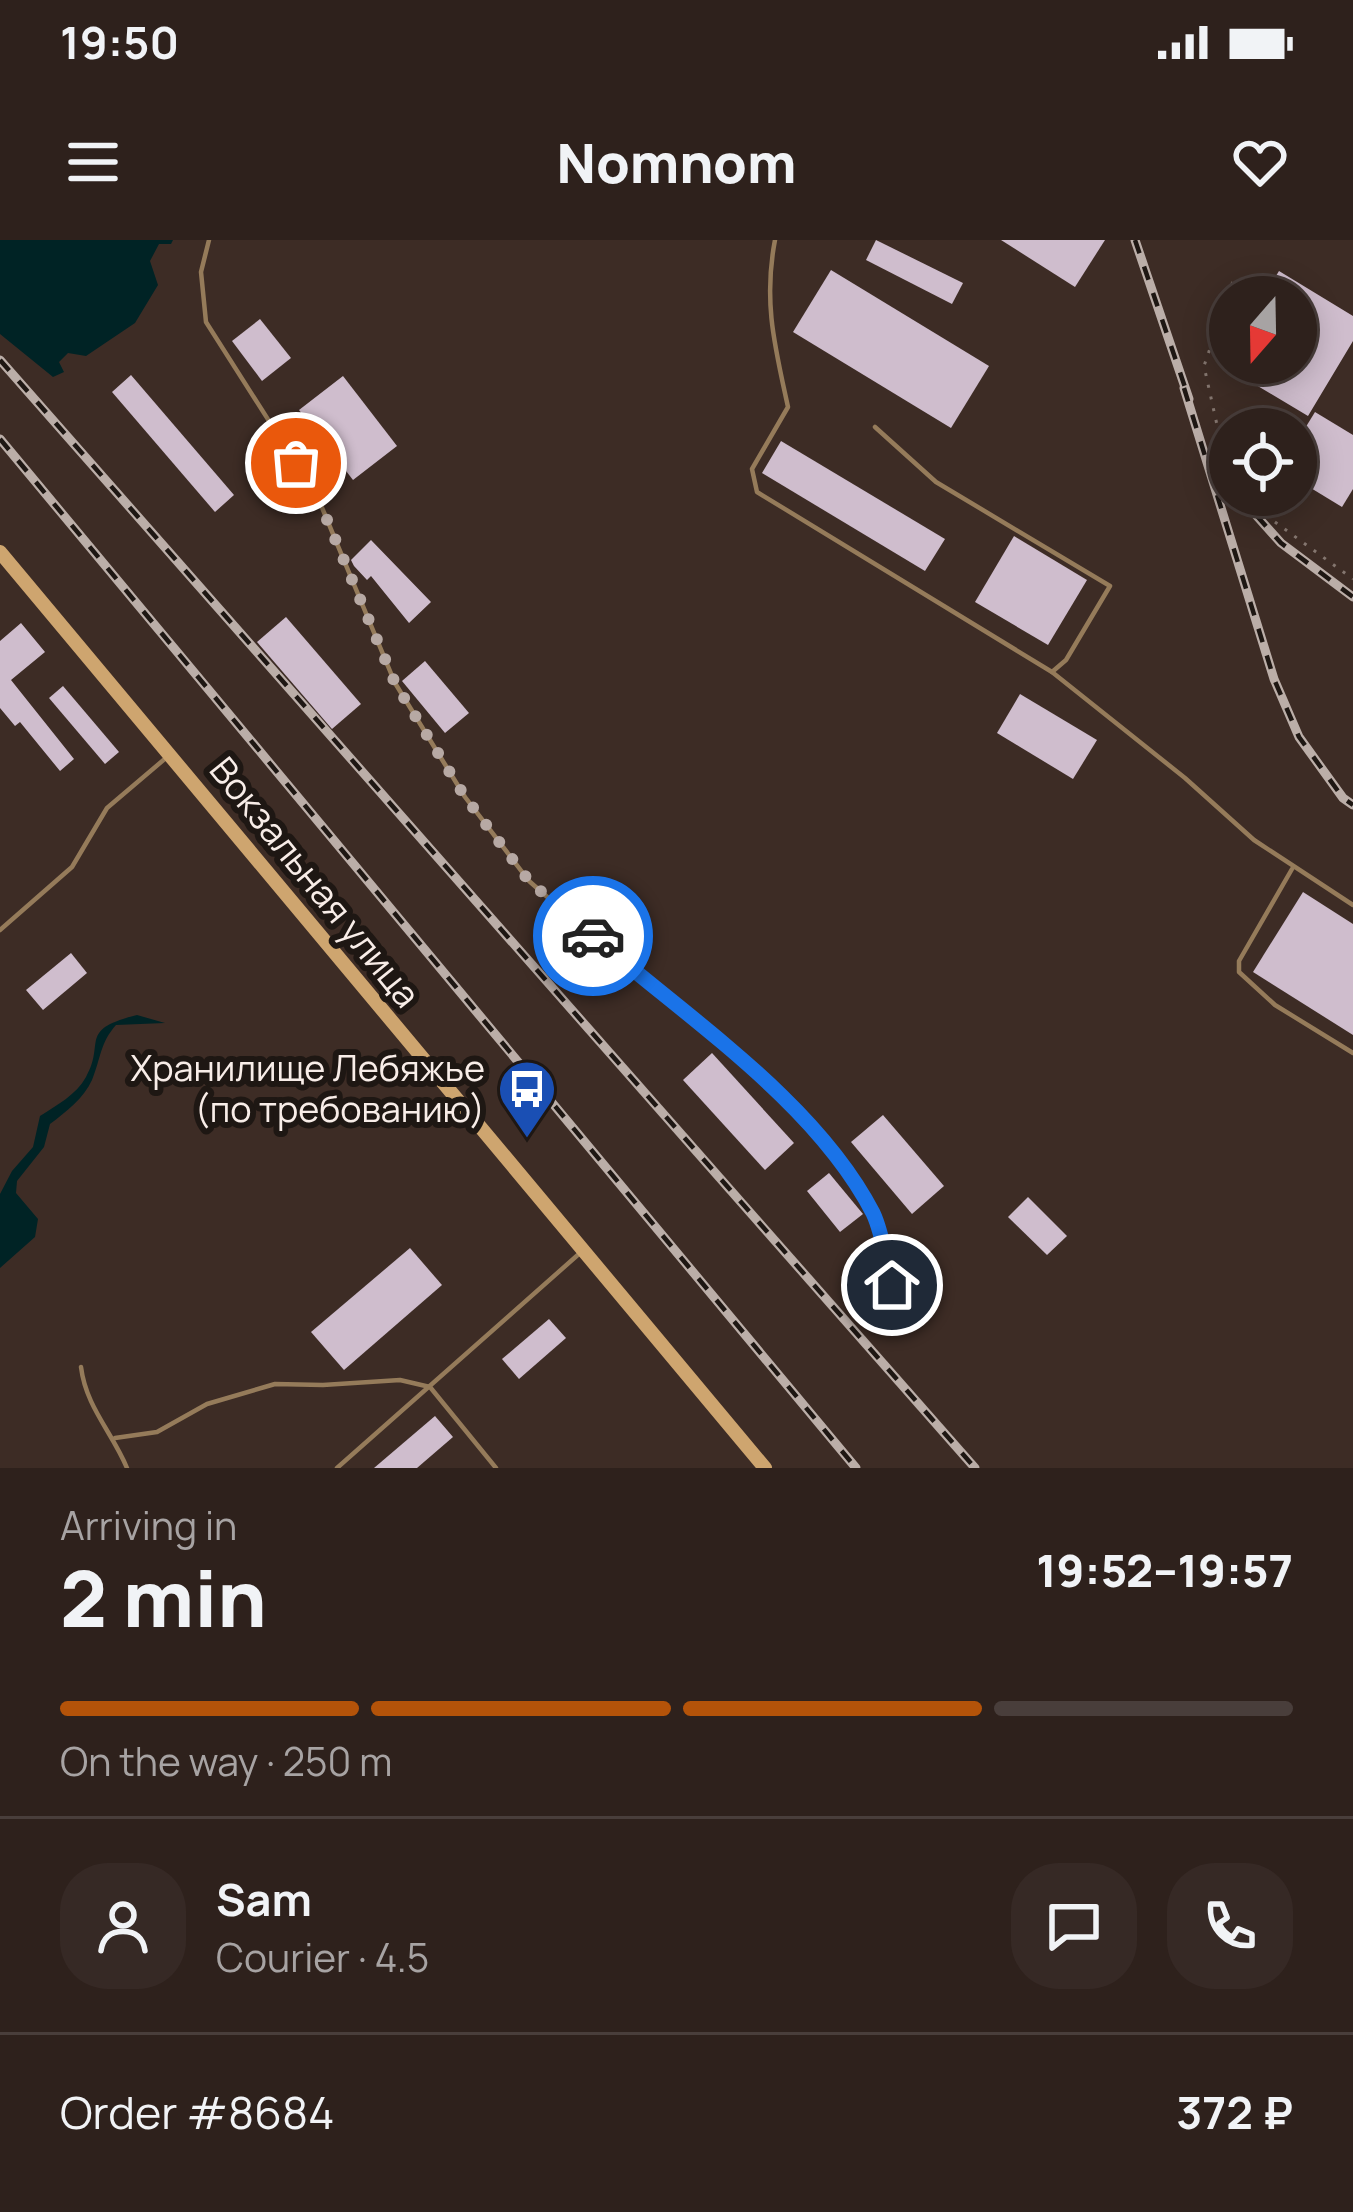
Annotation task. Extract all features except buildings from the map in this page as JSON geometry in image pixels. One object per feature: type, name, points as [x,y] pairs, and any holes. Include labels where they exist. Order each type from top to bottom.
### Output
[{"type":"main road","name":"Вокзальная улица","points":[[0,552],[765,1468]]},
{"type":"lane","points":[[209,240],[201,272],[206,322],[318,498],[395,683],[465,797],[529,881],[668,1002],[730,1048],[830,1148],[874,1216],[892,1285]]},
{"type":"lane","points":[[775,240],[767,280],[788,407],[752,469],[758,492],[1052,672],[1254,840],[1353,905]]},
{"type":"lane","points":[[875,427],[936,482],[1110,586],[1066,660],[1052,672]]},
{"type":"lane","points":[[0,930],[72,867],[107,808],[171,754]]},
{"type":"lane","points":[[1294,867],[1239,961],[1239,972],[1275,1005],[1353,1053]]},
{"type":"lane","points":[[337,1468],[583,1250]]},
{"type":"lane","points":[[81,1367],[96,1416],[115,1438],[128,1468]]},
{"type":"lane","points":[[115,1438],[157,1432],[207,1404],[275,1384],[400,1380],[430,1387],[496,1468]]},
{"type":"path","points":[[1209,351],[1204,365],[1213,408]]},
{"type":"path","points":[[1267,516],[1353,579]]},
{"type":"water","points":[[0,240],[173,240],[159,244],[150,261],[158,285],[135,323],[86,356],[68,353],[59,362],[64,372],[53,377],[0,334]]},
{"type":"water","points":[[137,1015],[165,1023],[116,1025],[111,1032],[89,1087],[50,1124],[44,1147],[17,1181],[16,1193],[38,1219],[35,1237],[0,1268],[0,1194],[33,1147],[40,1116],[82,1083],[100,1032]]},
{"type":"railway","points":[[1135,240],[1189,399]]},
{"type":"railway","points":[[0,360],[975,1468]]},
{"type":"railway","points":[[1184,388],[1274,679],[1299,737],[1353,805]]},
{"type":"railway","points":[[0,439],[856,1468]]},
{"type":"railway","points":[[1257,516],[1281,543],[1353,597]]},
{"type":"way so far","points":[[296,463],[318,498],[395,683],[465,797],[529,881],[593,936]]},
{"type":"place","name":"Хранилище Лебяжье (по требованию)","points":[[527,1140]]},
{"type":"route","points":[[593,936],[668,1002],[730,1048],[830,1148],[874,1216],[892,1285]]}]
